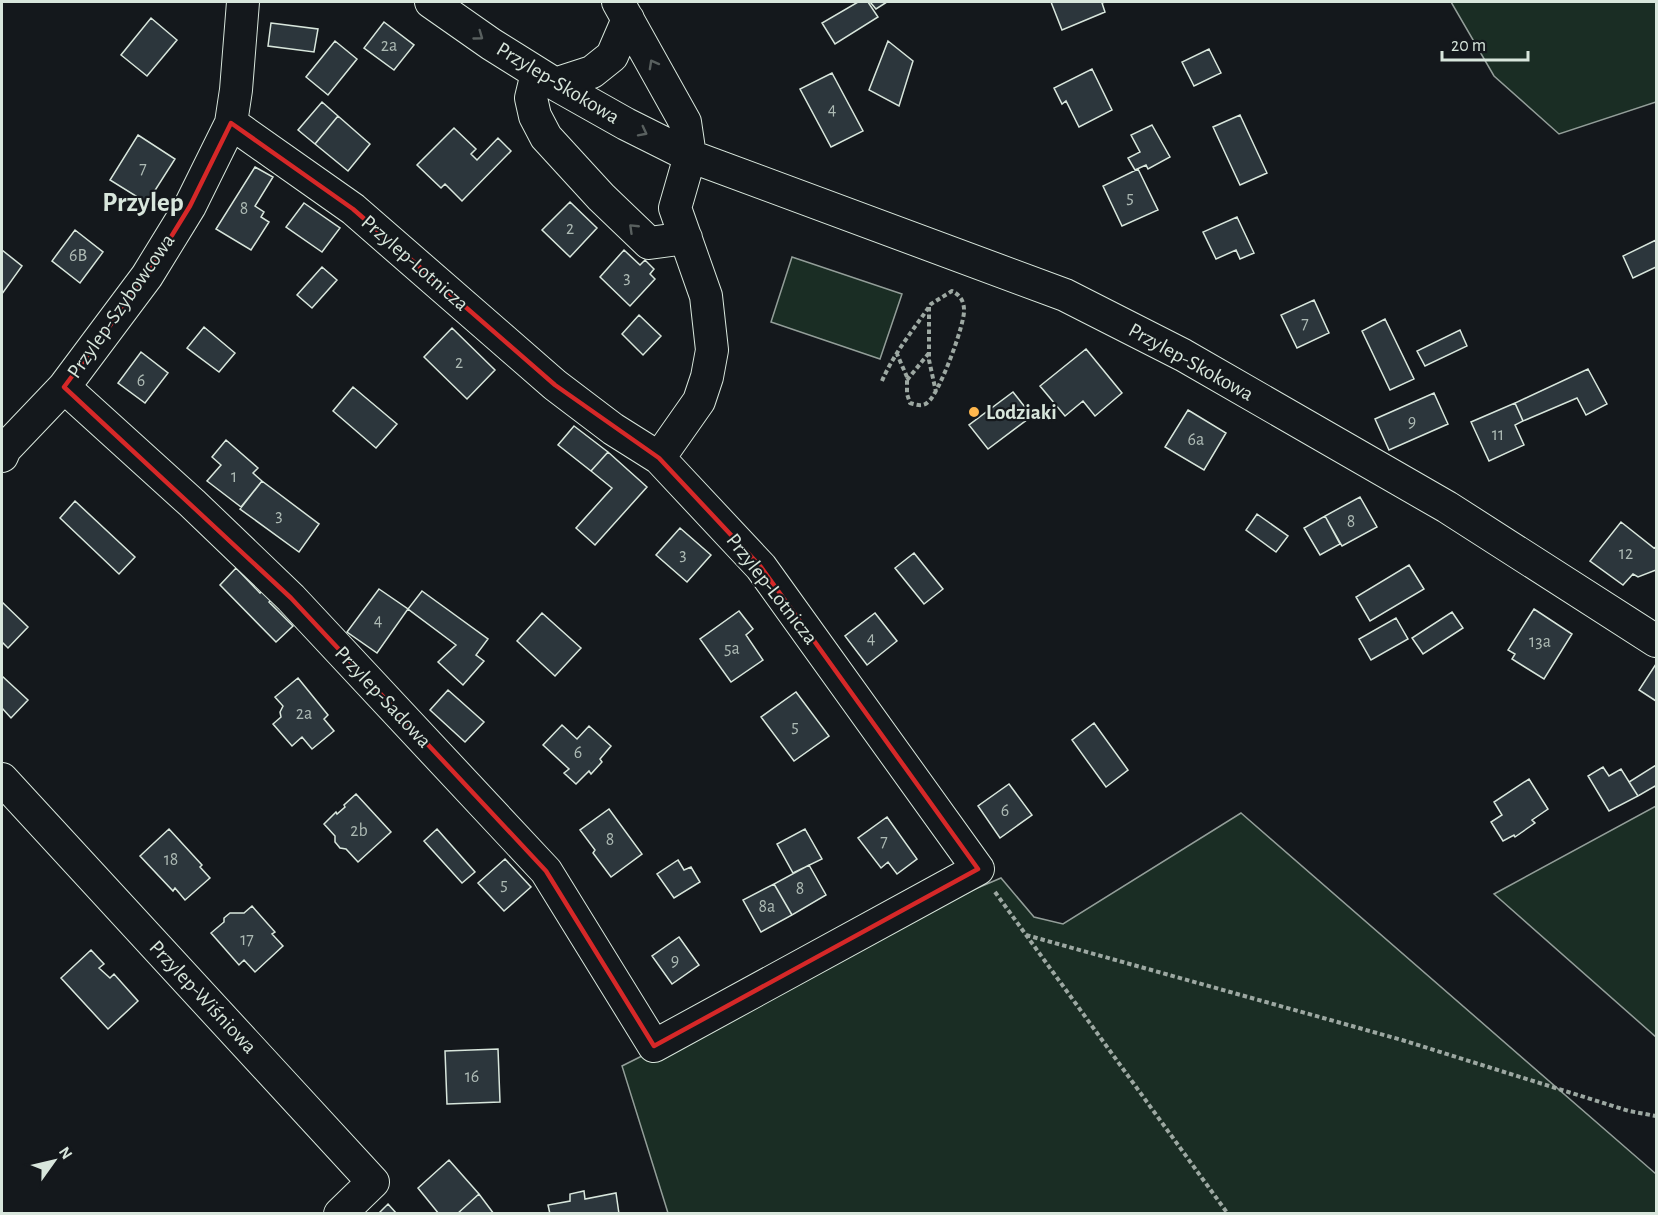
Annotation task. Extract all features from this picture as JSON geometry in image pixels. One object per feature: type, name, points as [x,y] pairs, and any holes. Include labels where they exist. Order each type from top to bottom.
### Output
[{"type":"street","name":"Przylep-Szybowcowa","points":[[2,456],[5,449],[64,387],[147,276],[190,206],[231,123],[243,2]]},
{"type":"street","name":"Przylep-Skokowa","points":[[431,2],[546,79],[626,124],[690,156],[1075,300],[1184,355],[1447,507],[1656,641]]},
{"type":"street","points":[[623,10],[612,56],[592,72],[546,79],[531,98],[535,116],[546,137],[649,243],[686,238]]},
{"type":"street","points":[[623,10],[685,122],[690,156],[675,208],[706,296],[712,350],[707,377],[699,401],[659,458]]},
{"type":"street","name":"Przylep-Lotnicza","points":[[231,123],[353,209],[555,385],[612,429],[659,458],[761,567],[978,869]]},
{"type":"street","name":"Przylep-Sadowa","points":[[64,387],[192,503],[291,598],[546,871],[654,1047],[978,869]]},
{"type":"street","name":"Przylep-Wiśniowa","points":[[2,779],[374,1182],[340,1214]]},
{"type":"path","points":[[882,381],[897,354],[929,306],[952,291],[958,295],[964,302],[965,313],[931,401],[924,405],[910,403],[904,366],[897,354]]},
{"type":"path","points":[[929,306],[929,352],[936,392]]},
{"type":"path","points":[[907,380],[929,352]]},
{"type":"path","points":[[978,869],[1228,1214]]},
{"type":"path","points":[[1026,935],[1402,1040],[1629,1111],[1656,1116]]},
{"type":"highlighted area","points":[[231,123],[353,209],[555,385],[659,458],[761,567],[978,869],[654,1046],[546,871],[291,598],[64,387],[147,276],[190,206]]},
{"type":"green space","points":[[1451,2],[1656,2],[1656,102],[1559,134],[1494,76]]},
{"type":"green space","points":[[792,257],[902,294],[880,359],[771,322]]},
{"type":"green space","points":[[1656,806],[1656,1037],[1494,894]]},
{"type":"green space","points":[[1241,813],[1656,1174],[1656,1213],[668,1213],[622,1066],[1001,878],[1034,917],[1063,924]]},
{"type":"building","points":[[858,2],[868,2],[878,17],[835,44],[822,23]]},
{"type":"building","points":[[870,2],[887,2],[876,9]]},
{"type":"building","points":[[1051,2],[1105,2],[1102,3],[1105,12],[1062,30]]},
{"type":"building","points":[[151,18],[177,40],[147,76],[121,55]]},
{"type":"building","points":[[384,22],[414,45],[394,70],[364,48]]},
{"type":"building","points":[[271,23],[318,29],[314,52],[268,46]]},
{"type":"building","points":[[335,41],[357,59],[328,95],[306,77]]},
{"type":"building","points":[[888,41],[913,61],[899,106],[869,90]]},
{"type":"building","points":[[1209,49],[1221,73],[1194,86],[1182,62]]},
{"type":"building","points":[[1092,69],[1112,110],[1079,127],[1066,101],[1062,104],[1054,88]]},
{"type":"building","points":[[832,73],[863,131],[831,147],[800,89]]},
{"type":"building","points":[[322,102],[338,116],[315,144],[298,130]]},
{"type":"building","points":[[1240,115],[1267,173],[1240,185],[1213,127]]},
{"type":"building","points":[[338,116],[370,144],[348,171],[315,144]]},
{"type":"building","points":[[1152,125],[1170,157],[1148,169],[1146,165],[1135,170],[1128,158],[1140,152],[1131,135]]},
{"type":"building","points":[[454,128],[476,149],[471,154],[477,160],[498,138],[511,151],[462,201],[445,184],[441,188],[417,165]]},
{"type":"building","points":[[138,135],[175,159],[147,203],[110,180]]},
{"type":"building","points":[[255,167],[273,177],[255,206],[264,212],[261,217],[269,222],[251,250],[216,229]]},
{"type":"building","points":[[1138,169],[1158,210],[1122,226],[1103,186]]},
{"type":"building","points":[[570,202],[597,228],[570,257],[542,230]]},
{"type":"building","points":[[304,203],[340,228],[322,252],[286,227]]},
{"type":"building","points":[[1237,217],[1254,253],[1240,259],[1236,250],[1216,259],[1203,232]]},
{"type":"building","points":[[75,230],[103,252],[80,283],[52,261]]},
{"type":"building","points":[[1656,240],[1656,267],[1633,278],[1623,256]]},
{"type":"building","points":[[2,250],[22,266],[2,294]]},
{"type":"building","points":[[624,250],[640,265],[645,260],[654,269],[650,274],[655,279],[630,306],[600,277]]},
{"type":"building","points":[[322,267],[337,280],[312,308],[297,295]]},
{"type":"building","points":[[1314,300],[1329,333],[1297,348],[1281,315]]},
{"type":"building","points":[[639,315],[661,336],[643,355],[622,334]]},
{"type":"building","points":[[1385,319],[1414,379],[1390,390],[1362,331]]},
{"type":"building","points":[[204,327],[235,353],[219,372],[187,348]]},
{"type":"building","points":[[452,328],[495,370],[467,399],[424,357]]},
{"type":"building","points":[[1460,330],[1467,346],[1425,366],[1417,351]]},
{"type":"building","points":[[1086,349],[1122,393],[1095,416],[1083,401],[1065,416],[1040,386]]},
{"type":"building","points":[[141,352],[168,373],[145,403],[118,383]]},
{"type":"building","points":[[1588,369],[1607,404],[1586,415],[1577,398],[1523,421],[1515,403]]},
{"type":"building","points":[[353,387],[397,424],[376,448],[333,411]]},
{"type":"building","points":[[1013,392],[1032,416],[988,449],[969,425]]},
{"type":"building","points":[[1434,393],[1448,424],[1389,450],[1375,419]]},
{"type":"building","points":[[1515,403],[1523,421],[1515,425],[1524,445],[1489,461],[1471,422]]},
{"type":"building","points":[[1188,410],[1226,433],[1204,470],[1165,447]]},
{"type":"building","points":[[574,426],[608,452],[591,471],[558,445]]},
{"type":"building","points":[[226,440],[258,468],[253,473],[262,481],[241,507],[207,481],[221,465],[212,457]]},
{"type":"building","points":[[608,452],[647,487],[595,545],[576,528],[612,488],[591,471]]},
{"type":"building","points":[[262,481],[319,524],[299,552],[240,509]]},
{"type":"building","points":[[1360,497],[1377,527],[1342,546],[1325,516]]},
{"type":"building","points":[[75,501],[135,557],[119,574],[60,518]]},
{"type":"building","points":[[1257,514],[1288,536],[1276,552],[1246,530]]},
{"type":"building","points":[[1325,516],[1340,544],[1320,555],[1304,528]]},
{"type":"building","points":[[1621,522],[1654,548],[1656,547],[1656,570],[1638,577],[1633,574],[1623,585],[1590,561]]},
{"type":"building","points":[[680,528],[711,555],[687,582],[656,555]]},
{"type":"building","points":[[914,553],[943,589],[924,604],[895,568]]},
{"type":"building","points":[[1409,565],[1424,589],[1370,621],[1356,597]]},
{"type":"building","points":[[236,568],[260,593],[264,588],[274,598],[269,602],[293,626],[276,642],[220,585]]},
{"type":"building","points":[[379,589],[408,609],[377,653],[347,632]]},
{"type":"building","points":[[422,591],[488,639],[476,655],[484,661],[463,685],[438,662],[456,645],[408,609]]},
{"type":"building","points":[[2,602],[28,627],[8,648],[2,642]]},
{"type":"building","points":[[1534,609],[1572,634],[1544,679],[1512,659],[1515,654],[1508,650]]},
{"type":"building","points":[[739,611],[753,629],[746,635],[763,660],[731,682],[700,639]]},
{"type":"building","points":[[1452,612],[1463,628],[1423,654],[1412,638]]},
{"type":"building","points":[[542,613],[581,648],[555,676],[517,641]]},
{"type":"building","points":[[875,613],[897,641],[867,665],[845,636]]},
{"type":"building","points":[[1396,618],[1408,639],[1371,660],[1359,639]]},
{"type":"building","points":[[1656,664],[1656,701],[1639,690]]},
{"type":"building","points":[[2,676],[28,700],[11,718],[2,708]]},
{"type":"building","points":[[298,678],[328,715],[324,719],[334,731],[312,749],[302,737],[292,746],[273,724],[281,717],[280,712],[283,706],[275,697]]},
{"type":"building","points":[[448,690],[484,722],[465,742],[430,710]]},
{"type":"building","points":[[796,692],[829,736],[794,761],[761,717]]},
{"type":"building","points":[[1094,723],[1128,770],[1106,787],[1072,740]]},
{"type":"building","points":[[562,725],[577,739],[589,726],[611,746],[600,759],[602,762],[591,774],[589,771],[576,784],[564,773],[569,769],[543,745]]},
{"type":"building","points":[[1656,765],[1656,788],[1655,786],[1638,796],[1629,782]]},
{"type":"building","points":[[1603,767],[1609,776],[1621,769],[1638,796],[1609,811],[1588,776]]},
{"type":"building","points":[[1529,779],[1548,809],[1532,820],[1535,823],[1515,837],[1514,835],[1503,841],[1491,822],[1502,815],[1494,802]]},
{"type":"building","points":[[1009,784],[1032,815],[1000,838],[978,806]]},
{"type":"building","points":[[356,794],[391,832],[358,862],[346,849],[340,848],[335,842],[335,836],[324,824],[345,807],[344,805]]},
{"type":"building","points":[[609,809],[642,854],[611,877],[593,853],[595,850],[580,830]]},
{"type":"building","points":[[887,817],[917,859],[897,874],[888,862],[881,868],[858,838]]},
{"type":"building","points":[[169,829],[202,865],[200,867],[210,878],[185,900],[175,888],[173,891],[140,856]]},
{"type":"building","points":[[437,829],[475,872],[462,883],[424,841]]},
{"type":"building","points":[[805,829],[822,859],[793,873],[777,844]]},
{"type":"building","points":[[505,859],[531,887],[504,911],[478,883]]},
{"type":"building","points":[[678,860],[684,870],[691,867],[700,882],[674,898],[657,874]]},
{"type":"building","points":[[809,865],[826,895],[792,915],[774,884]]},
{"type":"building","points":[[774,884],[792,915],[761,932],[743,900]]},
{"type":"building","points":[[252,906],[275,932],[272,934],[283,946],[255,972],[244,960],[239,965],[211,933],[224,922],[224,918],[230,913],[244,913]]},
{"type":"building","points":[[679,937],[699,965],[672,984],[652,956]]},
{"type":"building","points":[[91,950],[104,964],[99,968],[110,978],[114,974],[138,1001],[108,1029],[61,978]]},
{"type":"building","points":[[498,1049],[500,1102],[447,1104],[445,1051]]},
{"type":"building","points":[[449,1160],[479,1194],[457,1214],[439,1214],[418,1188]]},
{"type":"building","points":[[584,1191],[585,1199],[616,1193],[619,1214],[550,1214],[548,1205],[570,1201],[570,1194]]},
{"type":"building","points":[[479,1194],[494,1214],[457,1214]]},
{"type":"building","points":[[388,1204],[397,1214],[378,1214]]},
{"type":"place","name":"Lodziaki","points":[[974,412]]},
{"type":"district","name":"Przylep","points":[[143,202]]}]
